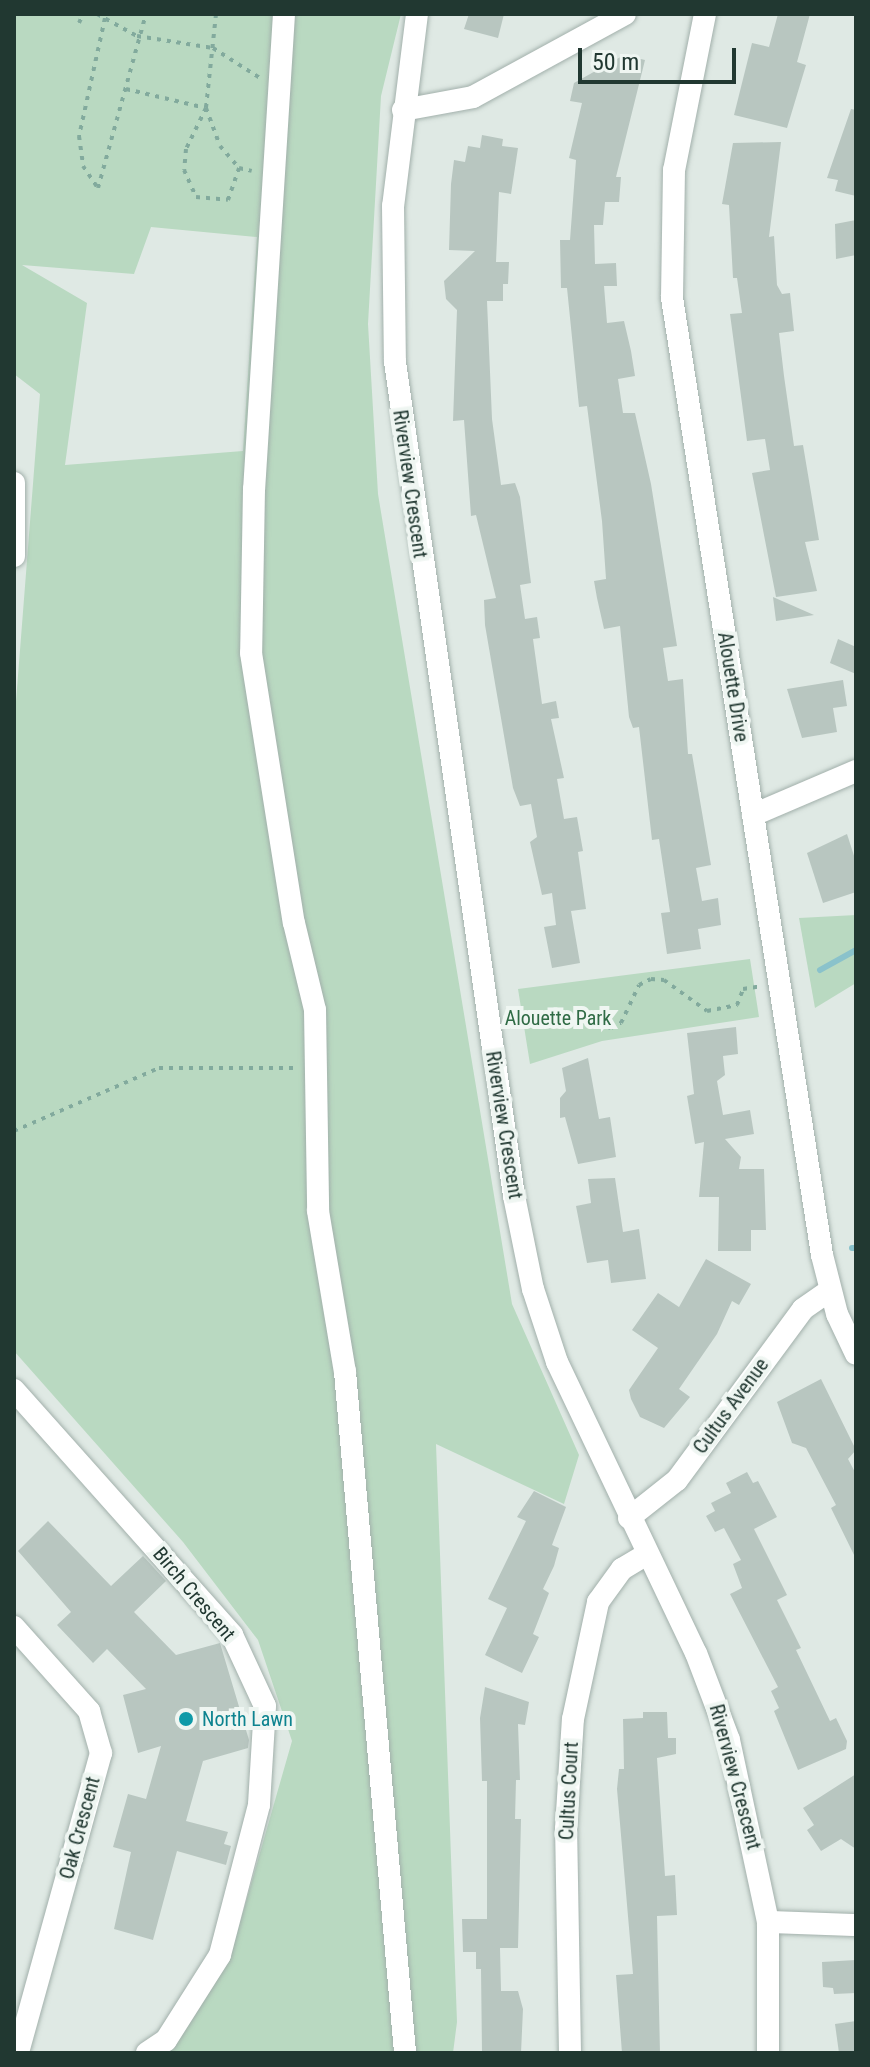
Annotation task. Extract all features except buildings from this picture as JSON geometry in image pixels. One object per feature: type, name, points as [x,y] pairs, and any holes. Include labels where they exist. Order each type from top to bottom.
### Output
[{"type":"street","points":[[284,14],[254,489],[251,653],[294,923],[315,1010],[318,1211],[345,1372],[405,2053]]},
{"type":"street","name":"Riverview Crescent","points":[[417,14],[403,110],[392,252],[401,427],[514,1196],[533,1289],[557,1362],[696,1653],[729,1740],[768,1922],[768,2053]]},
{"type":"street","points":[[403,110],[473,97],[625,14]]},
{"type":"street","name":"Alouette Drive","points":[[705,14],[674,170],[669,262],[829,1291],[856,1354]]},
{"type":"street","points":[[14,483],[14,556]]},
{"type":"street","points":[[753,815],[856,771]]},
{"type":"street","name":"Cultus Avenue","points":[[629,1518],[677,1480],[803,1309],[829,1291]]},
{"type":"street","name":"Birch Crescent","points":[[14,1390],[232,1635],[265,1706],[259,1805],[220,1955],[166,2040],[147,2053]]},
{"type":"street","name":"Cultus Court","points":[[570,2053],[566,1829],[573,1719],[598,1602],[622,1569],[647,1554]]},
{"type":"street","name":"Oak Crescent","points":[[14,1627],[89,1711],[101,1753],[18,2053]]},
{"type":"street","points":[[768,1922],[856,1925]]},
{"type":"path","points":[[79,23],[83,14]]},
{"type":"path","points":[[97,14],[137,36],[213,48],[277,89]]},
{"type":"path","points":[[105,18],[79,136],[83,166],[98,188],[126,89],[137,36],[146,14]]},
{"type":"path","points":[[206,108],[220,146],[239,168],[228,200],[196,197],[184,170],[186,149],[206,108],[216,14]]},
{"type":"path","points":[[126,89],[206,108]]},
{"type":"path","points":[[508,1027],[570,1017],[611,1028],[621,1023],[639,985],[651,979],[664,980],[707,1011],[737,1005],[743,989],[751,988]]},
{"type":"path","points":[[14,1131],[159,1068],[213,1071],[316,1068]]},
{"type":"green space","points":[[14,14],[401,14],[381,96],[368,324],[378,494],[512,1304],[579,1455],[564,1504],[436,1444],[457,2022],[453,2053],[158,2053],[195,2013],[237,1933],[292,1741],[258,1640],[183,1542],[14,1351],[14,727],[40,394],[14,374]],"holes":[[[151,227],[257,237],[243,451],[65,465],[87,303],[22,265],[134,274]]]},
{"type":"green space","points":[[856,915],[856,983],[815,1008],[799,918]]},
{"type":"green space","name":"Alouette Park","points":[[750,959],[759,1017],[602,1041],[530,1064],[518,989]]},
{"type":"waterway","points":[[820,970],[856,950]]},
{"type":"place","name":"North Lawn","points":[[186,1719]]}]
